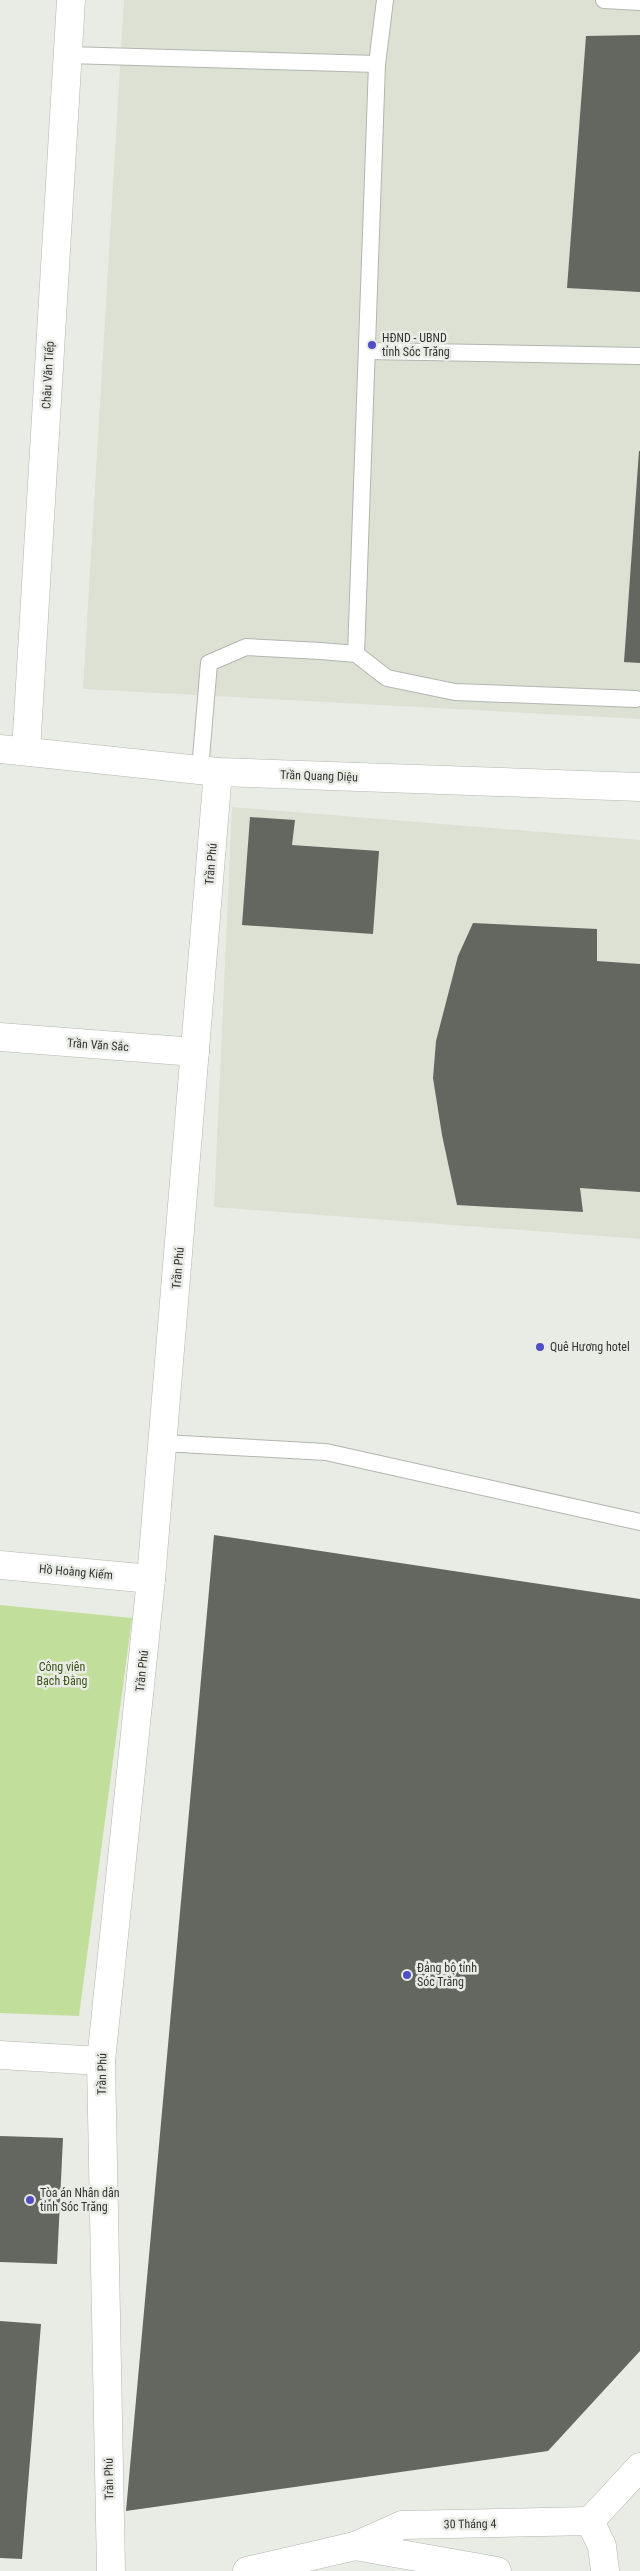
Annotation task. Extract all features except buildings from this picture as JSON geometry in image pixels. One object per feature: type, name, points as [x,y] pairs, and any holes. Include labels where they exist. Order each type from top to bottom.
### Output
[{"type":"street","name":"Châu Văn Tiếp","points":[[13,750],[71,0]]},
{"type":"street","name":"Trần Quang Diệu","points":[[13,750],[209,771],[640,787]]},
{"type":"street","name":"Trần Phú","points":[[111,2571],[101,2061],[151,1579],[163,1443],[195,1052],[209,771]]},
{"type":"street","name":"Trần Văn Sắc","points":[[0,1037],[195,1052]]},
{"type":"street","name":"Hồ Hoàng Kiếm","points":[[0,1565],[151,1579]]},
{"type":"street","points":[[0,2055],[101,2061]]},
{"type":"street","points":[[605,2571],[602,2546],[590,2521],[640,2467]]},
{"type":"street","name":"30 Tháng 4","points":[[246,2571],[355,2546],[402,2525],[590,2521]]},
{"type":"street","name":"30 Tháng 4","points":[[355,2546],[497,2571]]},
{"type":"lane","points":[[356,654],[377,64],[385,0]]},
{"type":"lane","points":[[604,0],[640,2]]},
{"type":"lane","points":[[68,55],[377,64]]},
{"type":"lane","points":[[367,351],[640,356]]},
{"type":"lane","points":[[209,771],[208,663],[246,647],[356,654],[387,678],[455,692],[636,699]]},
{"type":"lane","points":[[163,1443],[326,1452],[640,1522]]},
{"type":"shaded area","name":"HĐND - UBND tỉnh Sóc Trăng","points":[[124,0],[640,0],[640,719],[83,689]]},
{"type":"shaded area","points":[[232,807],[640,840],[640,1239],[214,1207]]},
{"type":"green space","name":"Công viên Bạch Đằng","points":[[0,1605],[132,1618],[79,2016],[0,2013]]},
{"type":"place","name":"HĐND - UBND tỉnh Sóc Trăng","points":[[372,345]]},
{"type":"place","name":"Quê Hương hotel","points":[[540,1347]]},
{"type":"place","name":"Đảng bộ tỉnh Sóc Trăng","points":[[407,1975]]},
{"type":"place","name":"Tòa án Nhân dân tỉnh Sóc Trăng","points":[[30,2200]]}]
